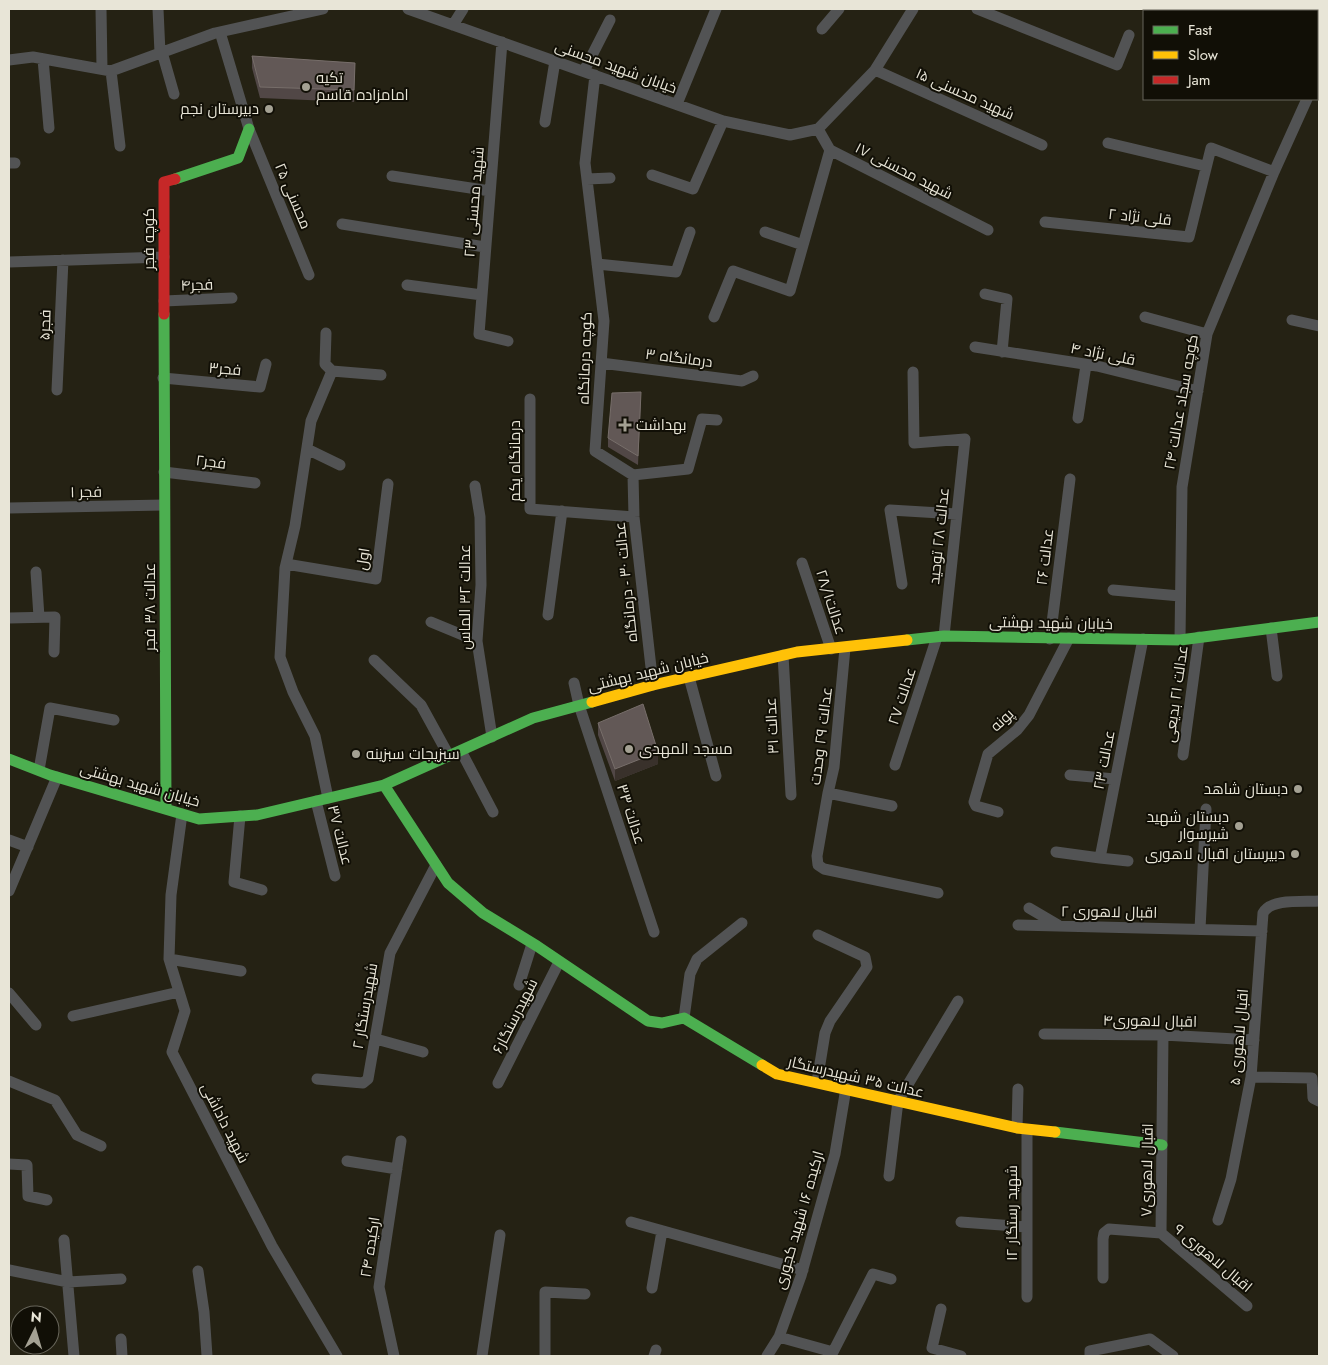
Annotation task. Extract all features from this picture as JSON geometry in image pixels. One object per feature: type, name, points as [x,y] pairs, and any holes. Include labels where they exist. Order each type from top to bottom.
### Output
[{"type":"street","points":[[101,9],[106,70],[120,146]]},
{"type":"street","points":[[158,9],[161,52],[174,94]]},
{"type":"street","points":[[9,60],[33,57],[43,58],[106,70],[220,32],[323,9]]},
{"type":"street","name":"خیابان شهید محسنی","points":[[408,9],[723,121],[790,134],[818,128]]},
{"type":"street","points":[[453,25],[463,9]]},
{"type":"street","points":[[676,104],[716,9]]},
{"type":"street","points":[[822,30],[839,9]]},
{"type":"street","points":[[714,317],[733,271],[790,291],[830,150],[818,128],[876,70],[913,9]]},
{"type":"street","points":[[977,9],[1117,65],[1129,35]]},
{"type":"street","points":[[584,71],[610,20]]},
{"type":"street","name":"محسنی ۲۵","points":[[220,32],[249,129],[309,275]]},
{"type":"street","name":"شهید محسنی ۲۳","points":[[502,42],[478,334],[508,340]]},
{"type":"street","points":[[43,58],[49,128]]},
{"type":"street","points":[[544,122],[555,61]]},
{"type":"street","name":"شهید محسنی ۱۵","points":[[876,70],[1042,145]]},
{"type":"street","name":"کوچه درمانگاه","points":[[595,75],[585,163],[604,321],[595,451],[633,475]]},
{"type":"street","name":"کوچه سجاد عدالت ۲۴","points":[[1180,640],[1182,487],[1207,334],[1274,172],[1308,100]]},
{"type":"street","points":[[652,176],[692,189],[723,121]]},
{"type":"street","name":"کوچه فجر","points":[[163,404],[164,182],[238,158],[249,129]]},
{"type":"street","points":[[1108,143],[1205,166]]},
{"type":"street","name":"قلی نژاد ۲","points":[[1045,222],[1189,237],[1205,166],[1211,148],[1274,172]]},
{"type":"street","name":"شهید محسنی ۱۷","points":[[830,150],[988,230]]},
{"type":"street","points":[[392,176],[490,191]]},
{"type":"street","points":[[587,179],[610,178]]},
{"type":"street","points":[[342,224],[486,247]]},
{"type":"street","points":[[597,264],[676,272],[690,232]]},
{"type":"street","points":[[765,232],[804,245]]},
{"type":"street","points":[[9,262],[164,257]]},
{"type":"street","name":"فجر۵","points":[[57,390],[62,260]]},
{"type":"street","points":[[407,285],[482,295]]},
{"type":"street","points":[[984,294],[1007,299],[1002,352]]},
{"type":"street","name":"فجر۴","points":[[164,301],[232,298]]},
{"type":"street","points":[[1145,317],[1207,334]]},
{"type":"street","points":[[1292,320],[1319,326]]},
{"type":"street","points":[[326,333],[325,364],[332,371],[381,374]]},
{"type":"street","name":"قلی نژاد ۴","points":[[975,347],[1086,365],[1198,391]]},
{"type":"street","name":"درمانگاه ۳","points":[[601,363],[742,381],[753,376]]},
{"type":"street","name":"فجر۳","points":[[163,378],[260,387],[266,364]]},
{"type":"street","points":[[1078,418],[1086,365]]},
{"type":"street","points":[[328,798],[315,736],[292,692],[280,657],[286,564],[295,526],[311,421],[332,371]]},
{"type":"street","name":"عدالت ۲۸ توحید","points":[[914,372],[914,443],[965,439],[940,637]]},
{"type":"street","name":"درمانگاه یکم","points":[[530,399],[530,509],[634,517]]},
{"type":"street","name":"عدالت ۳۸ فجر","points":[[163,404],[166,809]]},
{"type":"street","points":[[633,475],[688,469],[702,418],[716,420]]},
{"type":"street","points":[[307,449],[340,465]]},
{"type":"street","name":"فجر۲","points":[[164,472],[255,482]]},
{"type":"street","name":"عدالت ۳۰ - درمانگاه","points":[[633,475],[634,517],[653,685]]},
{"type":"street","name":"عدالت ۲۶","points":[[1050,638],[1070,480]]},
{"type":"street","name":"اول","points":[[286,564],[376,579],[388,484]]},
{"type":"street","name":"عدالت ۳۲ الماس","points":[[475,486],[480,517],[481,585],[476,641],[492,737]]},
{"type":"street","name":"فجر ۱","points":[[9,508],[164,505]]},
{"type":"street","points":[[902,584],[890,510],[957,514]]},
{"type":"street","points":[[548,615],[562,511]]},
{"type":"street","name":"عدالت۲۸/۱","points":[[802,564],[831,649]]},
{"type":"street","points":[[36,572],[39,617]]},
{"type":"street","points":[[1114,590],[1180,596]]},
{"type":"street","points":[[9,618],[55,617],[54,652]]},
{"type":"street","points":[[431,622],[476,641]]},
{"type":"street","name":"خیابان شهید بهشتی","points":[[9,759],[57,777],[199,819],[257,816],[384,785],[533,718],[653,685],[783,655],[940,637],[1180,640],[1319,622]]},
{"type":"street","points":[[1271,628],[1277,676]]},
{"type":"street","name":"عدالت ۲۷","points":[[895,765],[940,637]]},
{"type":"street","name":"عدالت ۲۱ بدیعی","points":[[1183,755],[1199,637]]},
{"type":"street","name":"پونه","points":[[998,812],[976,806],[974,802],[988,754],[1017,730],[1029,715],[1069,638]]},
{"type":"street","name":"عدالت ۲۳","points":[[1100,858],[1143,639]]},
{"type":"street","name":"عدالت ۲۹ وحدت","points":[[845,648],[834,767],[828,793],[892,806]]},
{"type":"street","name":"عدالت ۳۱","points":[[783,655],[790,795]]},
{"type":"street","points":[[374,660],[421,705],[449,756]]},
{"type":"street","points":[[689,677],[716,776]]},
{"type":"street","name":"عدالت ۳۳","points":[[574,684],[579,705],[654,932]]},
{"type":"street","points":[[39,770],[50,708],[114,720]]},
{"type":"street","points":[[461,751],[493,812]]},
{"type":"street","points":[[1070,775],[1115,779]]},
{"type":"street","points":[[9,891],[57,777]]},
{"type":"street","points":[[384,785],[448,883],[483,913],[648,1021],[662,1023],[684,1018],[690,974],[697,959],[742,923]]},
{"type":"street","points":[[828,793],[817,856],[818,865],[824,869],[938,893]]},
{"type":"street","name":"عدالت ۳۷","points":[[316,801],[335,876]]},
{"type":"street","points":[[1200,929],[1206,809]]},
{"type":"street","points":[[73,1016],[179,992],[169,959],[171,895],[182,814]]},
{"type":"street","points":[[240,816],[234,882],[262,890]]},
{"type":"street","points":[[9,840],[28,847]]},
{"type":"street","points":[[1056,852],[1128,860]]},
{"type":"street","name":"شهیدرستگار ۲","points":[[317,1080],[366,1082],[376,1039],[390,953],[436,865]]},
{"type":"street","name":"اقبال لاهوری ۵","points":[[1218,1220],[1231,1179],[1246,1112],[1251,1078],[1264,913],[1266,908],[1274,904],[1319,901]]},
{"type":"street","points":[[1029,908],[1060,926]]},
{"type":"street","name":"اقبال لاهوری ۲","points":[[1018,925],[1262,931]]},
{"type":"street","points":[[817,1082],[825,1033],[830,1021],[867,967],[865,957],[818,935]]},
{"type":"street","points":[[519,985],[532,944]]},
{"type":"street","points":[[169,959],[241,971]]},
{"type":"street","name":"شهیدرستگار۶","points":[[498,1083],[559,962]]},
{"type":"street","name":"شهید داداشی","points":[[179,992],[185,1011],[172,1052],[272,1246],[337,1356]]},
{"type":"street","points":[[9,993],[36,1025]]},
{"type":"street","points":[[890,1176],[898,1101],[958,1001]]},
{"type":"street","name":"عدالت ۳۵ شهیدرستگار","points":[[684,1018],[776,1074],[846,1088],[1022,1129],[1162,1145]]},
{"type":"street","name":"اقبال لاهوری۴","points":[[1044,1034],[1163,1035],[1254,1040]]},
{"type":"street","name":"اقبال لاهوری۷","points":[[1103,1278],[1103,1239],[1104,1233],[1109,1229],[1161,1233],[1163,1035]]},
{"type":"street","points":[[376,1039],[423,1052]]},
{"type":"street","points":[[1251,1078],[1312,1073],[1313,1098],[1319,1101]]},
{"type":"street","points":[[9,1081],[55,1100],[77,1135],[101,1146]]},
{"type":"street","name":"ارکیده ۱۶ شهید کجوری","points":[[767,1356],[778,1337],[803,1270],[835,1154],[846,1088]]},
{"type":"street","name":"شهید رستگار ۱۲","points":[[1018,1089],[1027,1227],[1027,1296]]},
{"type":"street","name":"ارکیده ۲۴","points":[[394,1356],[379,1287],[401,1141]]},
{"type":"street","points":[[347,1161],[397,1169]]},
{"type":"street","points":[[9,1164],[27,1165],[28,1196],[47,1200]]},
{"type":"street","points":[[631,1222],[803,1270]]},
{"type":"street","points":[[961,1222],[1027,1227]]},
{"type":"street","points":[[652,1288],[662,1231]]},
{"type":"street","name":"اقبال لاهوری ۹","points":[[1161,1233],[1247,1306]]},
{"type":"street","points":[[482,1356],[500,1235]]},
{"type":"street","points":[[64,1240],[74,1356]]},
{"type":"street","points":[[9,1270],[68,1282],[121,1279]]},
{"type":"street","points":[[198,1271],[204,1312],[207,1356]]},
{"type":"street","points":[[778,1337],[833,1352],[873,1274],[891,1279]]},
{"type":"street","points":[[545,1356],[545,1292],[585,1294]]},
{"type":"street","points":[[941,1309],[932,1348],[961,1356]]},
{"type":"street","points":[[121,1339],[122,1356]]},
{"type":"street","points":[[1090,1354],[1150,1339],[1173,1356]]},
{"type":"building","points":[[252,56],[355,63],[354,90],[260,87]]},
{"type":"building","name":"بهداشت","points":[[641,392],[638,456],[608,438],[612,393]]},
{"type":"building","name":"مسجد المهدی","points":[[643,704],[658,752],[615,769],[598,723]]},
{"type":"traffic: fast","points":[[175,179],[238,158],[249,129]]},
{"type":"traffic: fast","points":[[164,314],[166,809]]},
{"type":"traffic: fast","points":[[907,640],[944,636],[1180,640],[1319,622]]},
{"type":"traffic: fast","points":[[9,759],[50,775],[199,819],[257,815],[384,785],[533,718],[592,702]]},
{"type":"traffic: fast","points":[[384,785],[448,883],[483,913],[537,946],[648,1021],[662,1023],[684,1018],[762,1065]]},
{"type":"traffic: fast","points":[[1055,1132],[1162,1145]]},
{"type":"traffic: slow","points":[[592,702],[653,685],[797,652],[907,640]]},
{"type":"traffic: slow","points":[[762,1065],[777,1074],[1017,1128],[1055,1132]]},
{"type":"traffic: jam","points":[[164,314],[164,182],[175,179]]},
{"type":"place","name":"تکیه امامزاده قاسم","points":[[306,87]]},
{"type":"place","name":"دبیرستان نجم","points":[[269,109]]},
{"type":"place","name":"بهداشت","points":[[625,425]]},
{"type":"place","name":"مسجد المهدی","points":[[629,749]]},
{"type":"place","name":"سبزیجات سبزینه","points":[[356,754]]},
{"type":"place","name":"دبستان شاهد","points":[[1298,789]]},
{"type":"place","name":"دبستان شهید شیرسوار","points":[[1239,826]]},
{"type":"place","name":"دبیرستان اقبال لاهوری","points":[[1295,854]]}]
